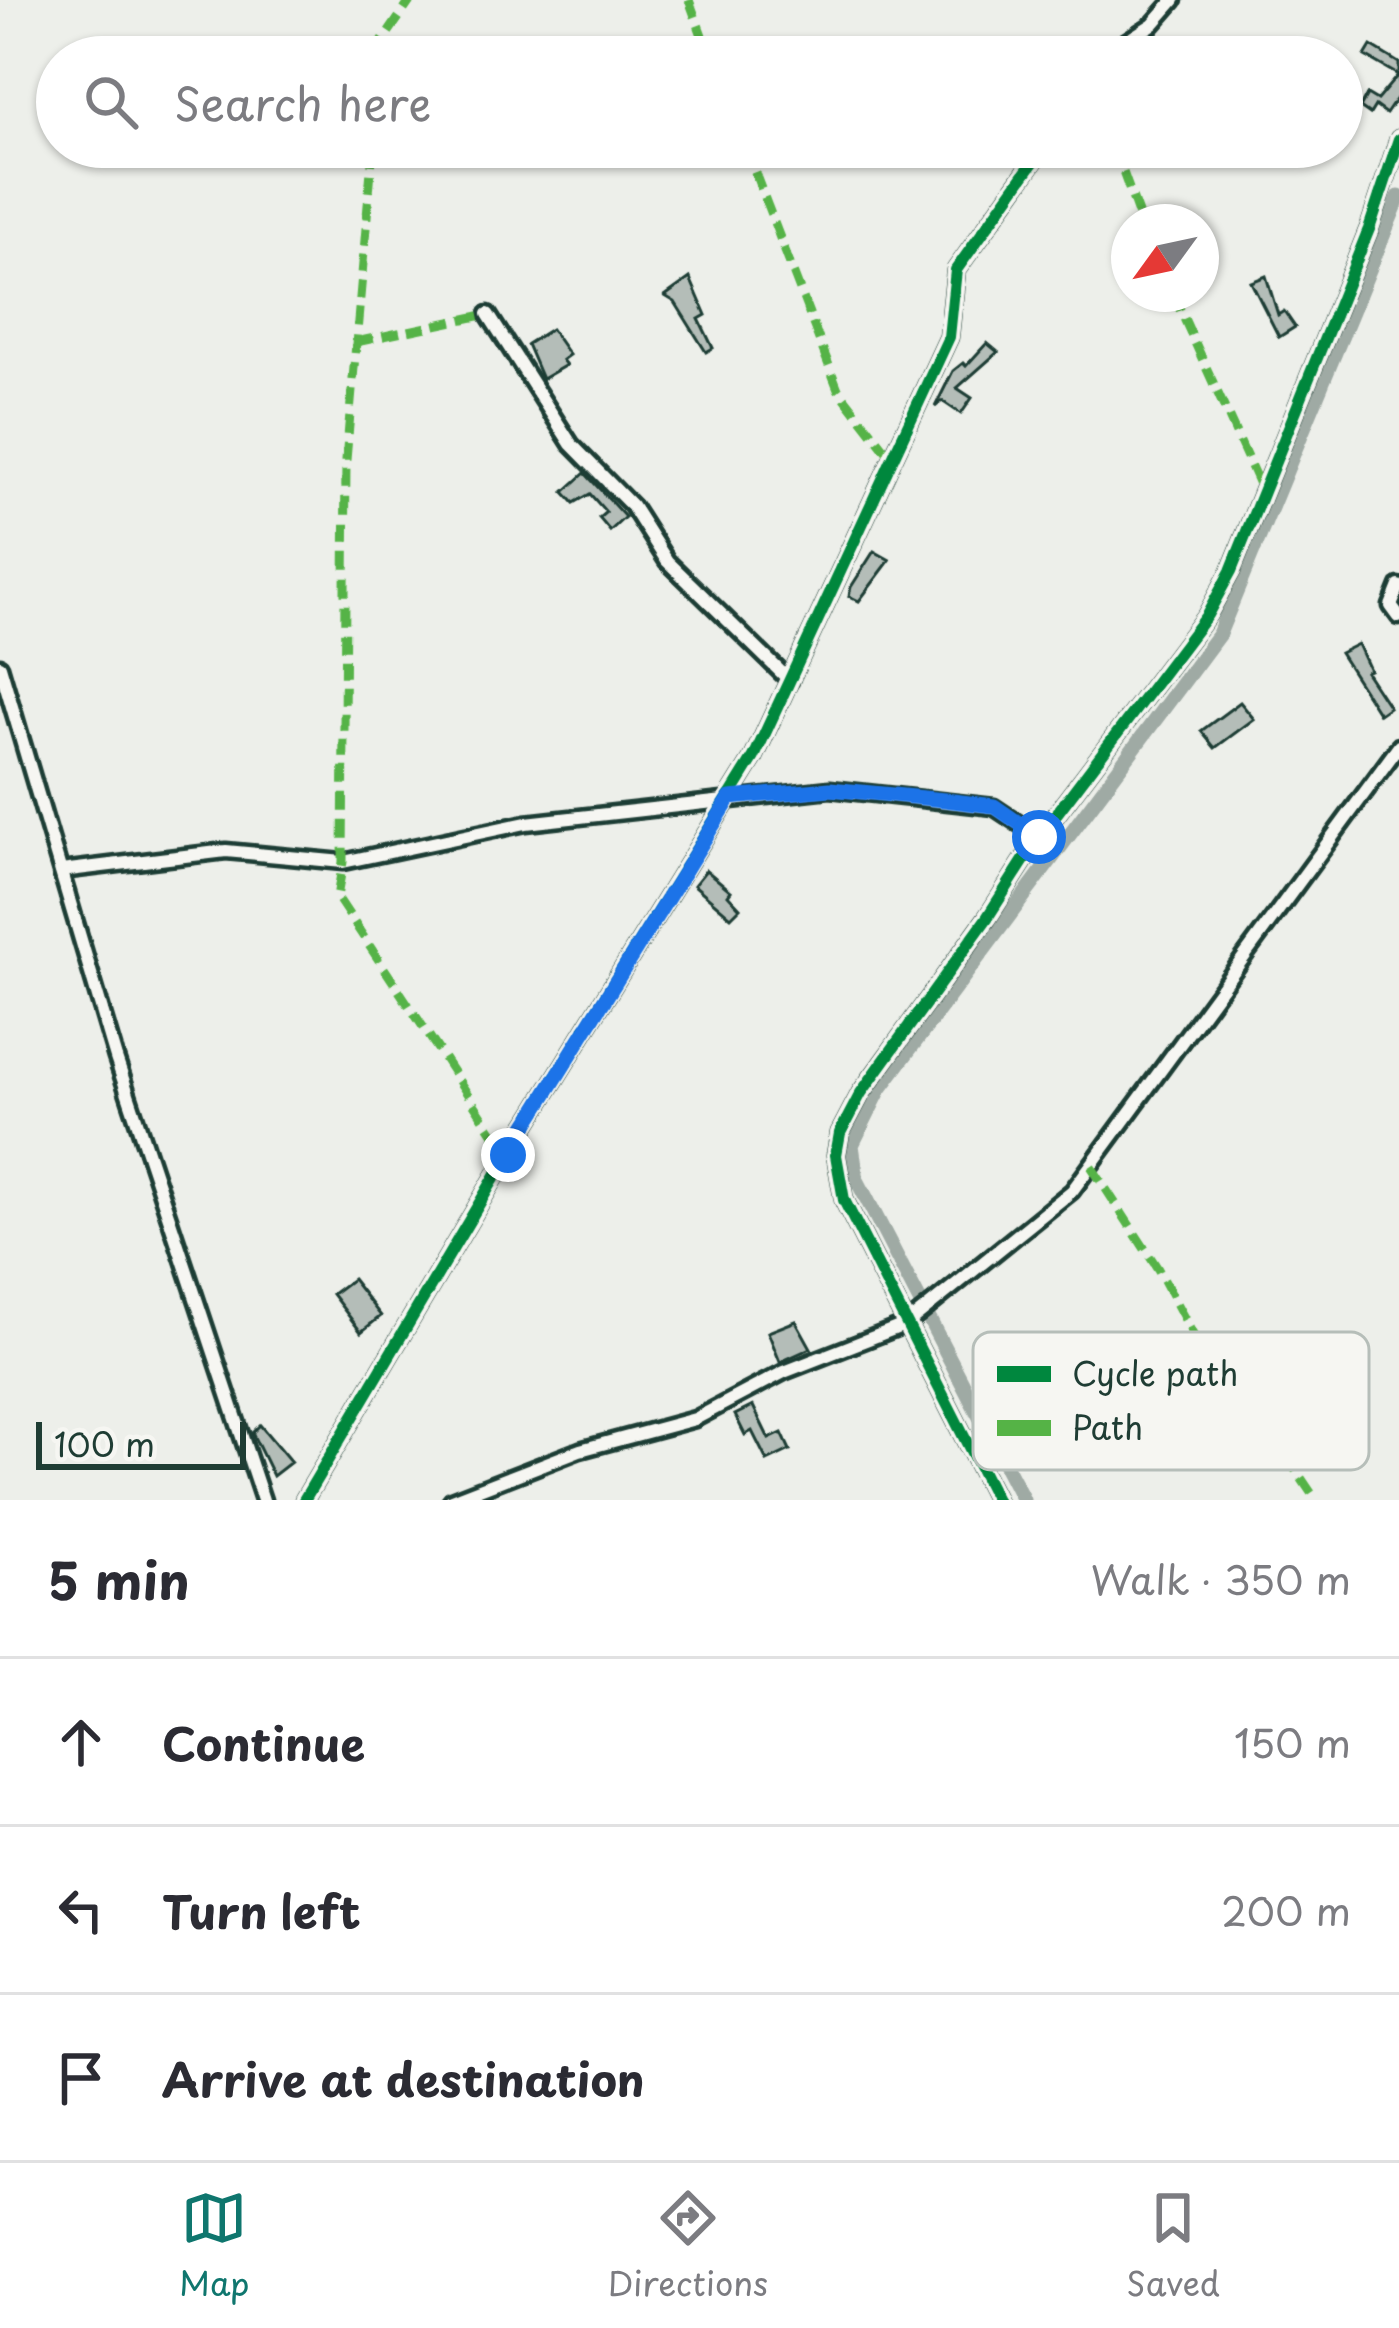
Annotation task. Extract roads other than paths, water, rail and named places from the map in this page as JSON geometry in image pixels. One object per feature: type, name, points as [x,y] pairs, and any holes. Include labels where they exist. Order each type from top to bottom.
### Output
[{"type":"street","points":[[1135,36],[1154,24],[1174,0]]},
{"type":"street","points":[[973,1455],[840,1188],[840,1133],[861,1093],[988,918],[1039,837],[1207,615],[1232,571],[1370,229],[1399,140]]},
{"type":"street","points":[[304,1500],[508,1155],[730,798],[790,681],[949,337],[956,270],[1029,168]]},
{"type":"street","points":[[488,314],[571,444],[632,506],[667,561],[790,681]]},
{"type":"street","points":[[1399,586],[1391,606],[1399,617]]},
{"type":"street","points":[[0,667],[116,1058],[263,1500]]},
{"type":"street","points":[[451,1500],[580,1450],[695,1418],[784,1372],[906,1324],[947,1292],[1072,1191],[1399,746]]},
{"type":"street","points":[[61,871],[226,851],[343,862],[526,823],[830,789],[994,806],[1039,837]]},
{"type":"street","points":[[981,1470],[996,1500]]},
{"type":"waterway","points":[[973,1404],[857,1180],[852,1145],[880,1089],[1219,634],[1399,197]]},
{"type":"waterway","points":[[1007,1470],[1023,1500]]}]
